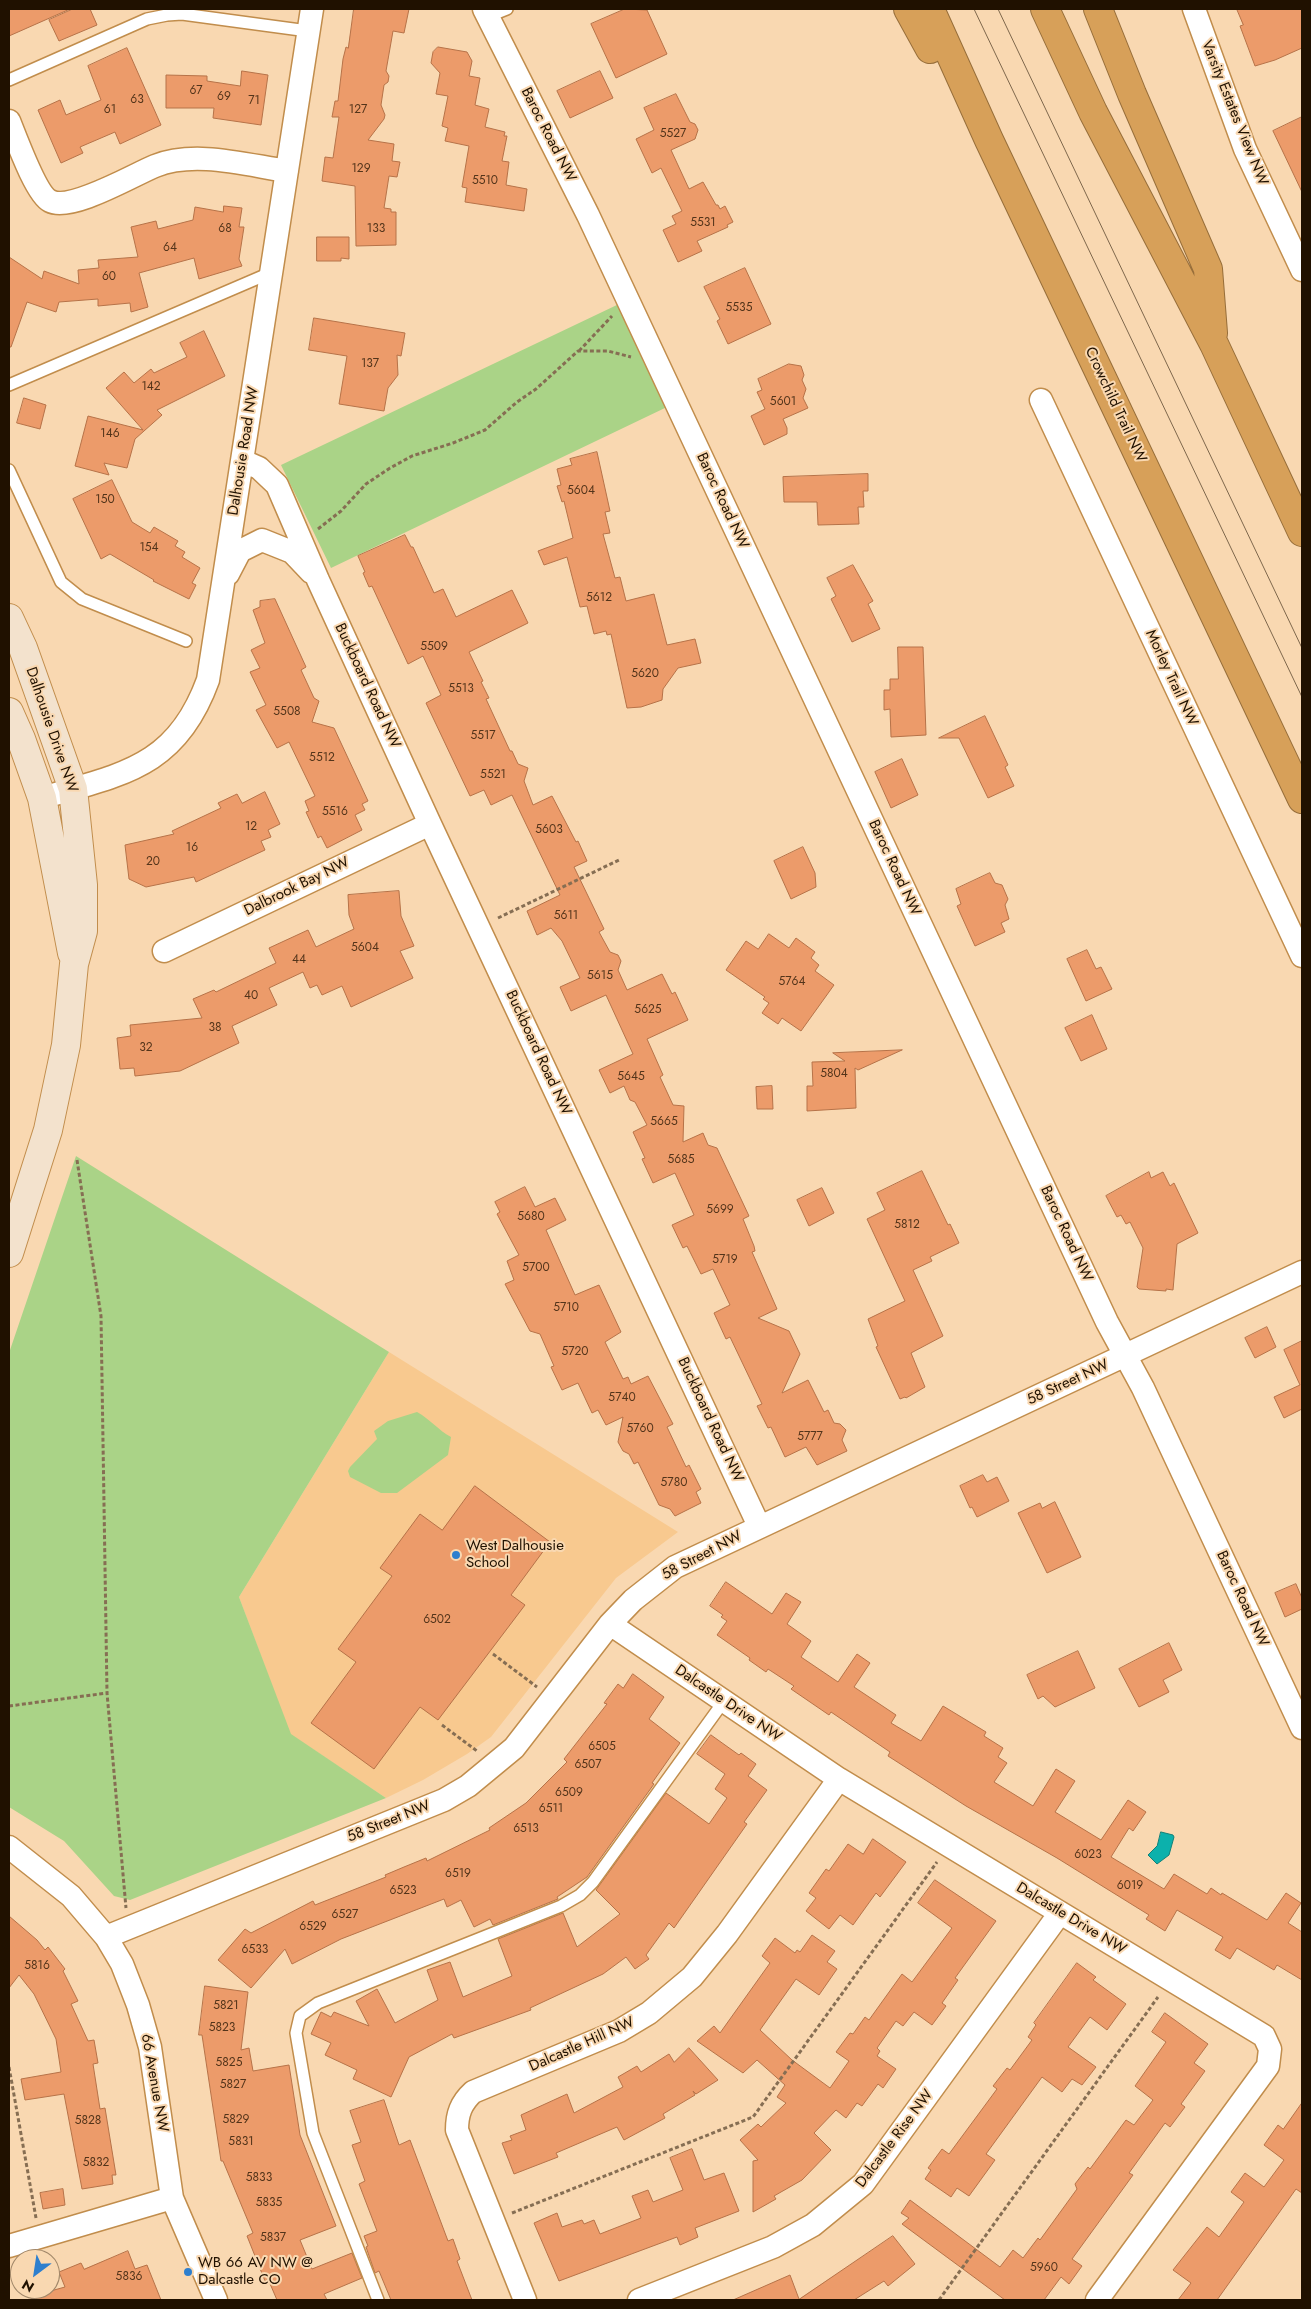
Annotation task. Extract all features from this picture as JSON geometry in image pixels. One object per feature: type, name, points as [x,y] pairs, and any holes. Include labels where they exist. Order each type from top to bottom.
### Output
[{"type":"highway","points":[[908,9],[956,97],[989,140]]},
{"type":"highway","name":"Crowchild Trail NW","points":[[930,9],[989,140],[1302,799]]},
{"type":"highway","points":[[1045,9],[1094,112],[1214,344],[1302,532]]},
{"type":"highway","points":[[1098,9],[1208,269],[1214,344]]},
{"type":"street","name":"Dalhousie Road NW","points":[[42,798],[138,768],[155,756],[184,728],[194,713],[208,680],[312,9]]},
{"type":"street","name":"Varsity Estates View NW","points":[[1194,9],[1245,149],[1294,228],[1302,270]]},
{"type":"street","name":"Baroc Road NW","points":[[492,12],[1107,1322],[1127,1356],[1302,1728]]},
{"type":"street","points":[[9,121],[39,191],[49,201],[57,204],[74,202],[157,165],[185,158],[287,171]]},
{"type":"street","name":"Morley Trail NW","points":[[1041,400],[1302,956]]},
{"type":"street","name":"Buckboard Road NW","points":[[243,461],[259,468],[278,485],[318,580],[430,824],[759,1526]]},
{"type":"street","name":"Buckboard Road NW","points":[[223,584],[240,551],[262,540],[292,552],[318,580]]},
{"type":"street","name":"Dalhousie Drive NW","points":[[9,618],[22,648],[73,789],[84,885],[83,931],[74,964],[66,1044],[48,1130],[9,1253]]},
{"type":"street","name":"Dalhousie Drive NW","points":[[9,712],[21,739],[42,798],[74,964]]},
{"type":"street","name":"Dalbrook Bay NW","points":[[164,951],[430,824]]},
{"type":"street","name":"58 Street NW","points":[[106,1936],[435,1804],[468,1786],[514,1748],[610,1624],[633,1600],[675,1567],[759,1526],[1127,1356],[1302,1272]]},
{"type":"street","name":"Dalcastle Drive NW","points":[[610,1624],[839,1779],[1258,2031],[1268,2042],[1270,2049],[1268,2066],[1264,2074],[1106,2297]]},
{"type":"street","name":"Dalcastle Hill NW","points":[[525,2300],[457,2130],[457,2118],[465,2099],[473,2092],[619,2031],[650,2014],[692,1977],[728,1934],[839,1779]]},
{"type":"street","name":"66 Avenue NW","points":[[9,1847],[71,1896],[106,1936],[122,1964],[138,2005],[150,2047],[172,2198],[216,2300]]},
{"type":"street","name":"Dalcastle Rise NW","points":[[639,2300],[773,2247],[813,2225],[863,2184],[1060,1913]]},
{"type":"street","points":[[9,2246],[172,2198]]},
{"type":"lane","points":[[9,80],[146,19],[167,15],[182,14],[308,31]]},
{"type":"lane","points":[[9,385],[270,273]]},
{"type":"lane","points":[[9,470],[61,582],[82,599],[186,641]]},
{"type":"lane","points":[[378,2300],[313,2133],[296,2032],[300,2016],[318,2003],[561,1906],[580,1896],[593,1882],[724,1701]]},
{"type":"path","points":[[311,532],[323,526],[341,511],[366,484],[390,468],[412,456],[453,443],[485,430],[517,402],[536,389],[578,351],[614,313]]},
{"type":"path","points":[[578,351],[608,351],[637,359]]},
{"type":"path","points":[[497,918],[619,860]]},
{"type":"path","points":[[77,1160],[101,1316],[107,1693],[126,1911]]},
{"type":"path","points":[[493,1654],[541,1690]]},
{"type":"path","points":[[9,1706],[107,1693]]},
{"type":"path","points":[[442,1725],[483,1756]]},
{"type":"path","points":[[509,2214],[752,2117],[939,1859]]},
{"type":"path","points":[[939,2300],[1161,1992]]},
{"type":"path","points":[[9,2067],[39,2238]]},
{"type":"shaded area","name":"West Dalhousie School","points":[[389,1352],[678,1532],[616,1578],[491,1737],[467,1754],[423,1780],[386,1798],[290,1734],[239,1597]]},
{"type":"green space","points":[[619,304],[667,407],[331,568],[281,465]]},
{"type":"green space","points":[[76,1156],[389,1352],[239,1597],[291,1734],[386,1798],[130,1900],[114,1896],[64,1841],[9,1807],[9,1353]]},
{"type":"green space","points":[[417,1412],[451,1437],[448,1455],[397,1493],[381,1493],[350,1477],[348,1471],[350,1467],[377,1439],[374,1431],[388,1421]]},
{"type":"water","points":[[1161,1832],[1173,1835],[1174,1837],[1169,1855],[1157,1864],[1148,1855],[1157,1846]]},
{"type":"building","points":[[9,9],[70,9],[9,36]]},
{"type":"building","points":[[73,9],[90,9],[97,25],[59,41],[49,20]]},
{"type":"building","points":[[354,9],[409,9],[404,33],[393,31],[386,71],[389,76],[388,82],[384,85],[381,105],[385,115],[384,119],[368,140],[394,144],[392,161],[400,162],[397,177],[389,176],[384,208],[391,209],[391,212],[396,212],[396,245],[356,246],[355,186],[322,181],[325,157],[333,158],[339,117],[332,117],[335,101],[338,101],[343,59],[346,47],[348,48]]},
{"type":"building","points":[[625,9],[647,10],[667,54],[616,78],[591,24]]},
{"type":"building","points":[[1237,9],[1302,9],[1302,48],[1275,60],[1255,66],[1240,26],[1243,25]]},
{"type":"building","points":[[438,47],[467,52],[472,61],[469,76],[480,78],[475,105],[489,109],[485,127],[505,132],[504,136],[507,136],[502,161],[509,162],[506,185],[527,189],[524,211],[465,202],[467,188],[462,187],[469,146],[445,141],[448,128],[442,126],[448,96],[436,94],[440,73],[431,63],[433,52]]},
{"type":"building","points":[[127,48],[161,125],[120,144],[115,132],[80,147],[83,153],[61,163],[38,110],[60,100],[66,115],[101,100],[88,66]]},
{"type":"building","points":[[242,71],[268,75],[261,125],[213,118],[214,108],[166,108],[166,75],[207,76],[207,81],[240,86]]},
{"type":"building","points":[[600,71],[613,98],[570,118],[557,91]]},
{"type":"building","points":[[676,94],[690,122],[695,124],[698,130],[695,139],[671,150],[689,189],[703,182],[716,205],[720,209],[725,206],[733,222],[727,225],[728,227],[697,241],[702,251],[678,262],[663,230],[676,224],[672,216],[682,211],[661,168],[652,173],[636,139],[654,130],[644,108]]},
{"type":"building","points":[[1302,117],[1302,192],[1273,131]]},
{"type":"building","points":[[224,206],[242,208],[239,227],[244,227],[239,259],[242,266],[199,279],[194,258],[139,273],[148,307],[131,312],[130,303],[98,306],[98,299],[59,302],[56,312],[27,302],[11,347],[9,347],[9,257],[42,279],[44,271],[79,284],[78,270],[99,268],[98,260],[138,257],[131,227],[156,221],[158,229],[193,220],[195,207],[223,212]]},
{"type":"building","points":[[317,237],[349,237],[349,259],[317,261]]},
{"type":"building","points":[[745,268],[771,324],[728,344],[717,321],[720,319],[704,287]]},
{"type":"building","points":[[314,318],[405,333],[401,356],[397,355],[398,375],[388,388],[384,411],[339,404],[347,356],[309,350]]},
{"type":"building","points":[[204,331],[225,376],[157,410],[162,415],[135,439],[127,468],[104,463],[109,475],[75,466],[88,416],[143,430],[106,388],[124,372],[134,383],[151,369],[154,373],[187,357],[180,343]]},
{"type":"building","points":[[789,364],[801,366],[804,375],[802,380],[806,389],[803,398],[808,408],[783,419],[787,428],[787,434],[764,445],[751,416],[765,409],[757,392],[762,390],[758,379]]},
{"type":"building","points":[[24,398],[46,405],[40,429],[17,423]]},
{"type":"building","points":[[597,452],[610,511],[605,512],[610,533],[603,534],[615,578],[620,577],[626,601],[654,594],[667,645],[695,639],[701,663],[678,668],[663,689],[662,700],[641,707],[627,708],[611,634],[607,635],[606,631],[594,634],[587,606],[580,607],[567,557],[544,565],[538,551],[573,538],[564,501],[562,502],[557,486],[561,485],[557,469],[572,465],[570,459]]},
{"type":"building","points":[[868,474],[868,491],[863,491],[864,507],[858,507],[859,524],[818,525],[817,502],[784,502],[783,477]]},
{"type":"building","points":[[112,480],[132,522],[150,533],[154,527],[178,541],[175,546],[185,552],[182,557],[200,568],[192,583],[196,585],[189,599],[153,581],[110,554],[101,559],[73,499]]},
{"type":"building","points":[[405,535],[411,547],[413,547],[434,593],[443,589],[456,617],[512,590],[528,623],[469,652],[483,681],[481,682],[489,698],[486,699],[510,751],[512,751],[518,764],[528,768],[524,781],[533,805],[552,796],[576,842],[578,841],[587,861],[574,867],[604,929],[599,932],[610,952],[618,955],[621,961],[618,970],[627,990],[662,974],[672,994],[675,992],[688,1020],[647,1039],[663,1075],[660,1077],[673,1105],[684,1106],[683,1142],[703,1133],[708,1145],[717,1148],[749,1216],[743,1219],[754,1246],[755,1251],[752,1252],[777,1309],[758,1318],[789,1331],[800,1354],[782,1393],[808,1380],[824,1412],[828,1410],[834,1423],[840,1424],[846,1430],[842,1440],[847,1451],[817,1465],[806,1447],[785,1457],[771,1427],[768,1428],[757,1406],[762,1404],[730,1337],[726,1339],[714,1313],[730,1305],[713,1269],[701,1274],[687,1246],[683,1248],[672,1225],[694,1215],[675,1173],[653,1183],[642,1159],[645,1158],[633,1132],[647,1125],[635,1102],[630,1100],[624,1086],[610,1093],[599,1070],[633,1054],[606,995],[571,1011],[560,987],[580,978],[562,941],[551,928],[537,935],[527,911],[560,895],[512,795],[491,805],[484,790],[470,796],[426,703],[441,695],[423,656],[408,664],[372,586],[369,587],[358,556]]},
{"type":"building","points":[[853,565],[873,601],[868,604],[880,629],[852,642],[831,599],[836,596],[827,578]]},
{"type":"building","points":[[275,599],[306,667],[301,670],[314,698],[319,701],[312,722],[334,728],[368,801],[362,804],[365,810],[355,815],[362,830],[327,848],[321,836],[318,838],[306,812],[309,811],[305,801],[315,796],[289,742],[277,748],[256,710],[266,705],[250,672],[260,668],[251,650],[265,643],[253,610],[260,607],[260,601]]},
{"type":"building","points":[[898,647],[923,647],[926,735],[891,737],[890,709],[884,710],[884,690],[890,690],[890,679],[898,679]]},
{"type":"building","points":[[985,716],[1008,765],[1005,767],[1014,786],[988,798],[959,738],[939,738]]},
{"type":"building","points":[[902,759],[918,795],[891,808],[875,772]]},
{"type":"building","points":[[265,792],[280,824],[268,830],[271,837],[261,841],[265,850],[196,882],[194,877],[146,887],[129,879],[125,845],[174,834],[172,831],[221,808],[218,803],[237,794],[242,803]]},
{"type":"building","points":[[803,847],[815,873],[816,887],[791,899],[774,861]]},
{"type":"building","points":[[990,873],[995,883],[1002,885],[1008,899],[1005,905],[1009,919],[1001,923],[1005,932],[975,946],[957,906],[961,904],[956,889]]},
{"type":"building","points":[[399,891],[401,916],[414,946],[400,951],[413,978],[351,1007],[342,986],[322,995],[317,985],[310,988],[303,972],[269,988],[277,1005],[232,1026],[239,1043],[180,1071],[135,1076],[134,1068],[120,1069],[117,1038],[131,1036],[130,1025],[202,1018],[193,999],[214,990],[216,992],[276,963],[269,948],[308,930],[316,947],[354,929],[349,915],[348,895]]},
{"type":"building","points":[[769,934],[789,948],[796,938],[815,952],[811,958],[819,965],[815,971],[834,985],[801,1031],[782,1018],[778,1024],[762,1013],[769,1003],[763,999],[765,997],[726,970],[746,941],[758,949]]},
{"type":"building","points":[[1087,950],[1096,969],[1101,967],[1112,989],[1086,1001],[1067,959]]},
{"type":"building","points":[[1092,1015],[1107,1049],[1081,1061],[1065,1028]]},
{"type":"building","points":[[902,1050],[858,1070],[855,1068],[856,1108],[807,1111],[807,1086],[813,1086],[812,1062],[845,1061],[833,1053]]},
{"type":"building","points":[[772,1086],[773,1109],[757,1109],[756,1087]]},
{"type":"building","points":[[922,1171],[948,1225],[950,1224],[959,1243],[930,1257],[932,1261],[913,1270],[943,1336],[911,1353],[925,1387],[906,1398],[900,1399],[876,1347],[878,1346],[868,1319],[905,1301],[867,1219],[885,1210],[877,1193]]},
{"type":"building","points":[[1149,1172],[1151,1178],[1163,1172],[1170,1186],[1174,1183],[1198,1233],[1177,1244],[1173,1290],[1139,1289],[1137,1287],[1143,1248],[1130,1222],[1126,1224],[1121,1215],[1117,1217],[1106,1196]]},
{"type":"building","points":[[525,1187],[535,1207],[555,1198],[566,1220],[546,1230],[575,1295],[599,1285],[621,1332],[605,1342],[623,1379],[628,1377],[631,1384],[648,1376],[673,1424],[667,1427],[686,1467],[689,1465],[701,1489],[696,1492],[701,1503],[675,1516],[670,1509],[659,1505],[638,1462],[634,1464],[629,1454],[623,1451],[618,1442],[623,1417],[606,1425],[598,1410],[592,1413],[578,1383],[562,1390],[551,1367],[554,1366],[540,1334],[530,1331],[505,1284],[514,1280],[507,1261],[519,1255],[497,1214],[500,1212],[495,1202]]},
{"type":"building","points":[[822,1188],[834,1213],[809,1226],[797,1200]]},
{"type":"building","points":[[1267,1327],[1276,1347],[1255,1358],[1245,1338]]},
{"type":"building","points":[[1302,1341],[1302,1409],[1284,1418],[1274,1397],[1300,1385],[1284,1350]]},
{"type":"building","points":[[983,1475],[987,1482],[997,1477],[1009,1501],[977,1517],[972,1507],[970,1508],[960,1486]]},
{"type":"building","points":[[475,1486],[550,1542],[511,1595],[525,1605],[438,1720],[420,1707],[374,1769],[311,1723],[356,1662],[338,1649],[392,1576],[380,1568],[420,1514],[442,1530]]},
{"type":"building","points":[[1055,1502],[1081,1557],[1047,1573],[1018,1513],[1040,1503],[1042,1508]]},
{"type":"building","points":[[726,1582],[772,1614],[786,1593],[801,1602],[787,1624],[811,1641],[801,1657],[838,1682],[857,1654],[870,1663],[854,1687],[896,1715],[891,1723],[921,1741],[943,1706],[986,1732],[984,1736],[1003,1748],[998,1757],[1007,1763],[994,1782],[1033,1806],[1056,1769],[1075,1781],[1055,1812],[1101,1840],[1128,1800],[1146,1812],[1133,1831],[1129,1828],[1111,1857],[1164,1889],[1174,1874],[1207,1894],[1211,1888],[1221,1895],[1222,1893],[1267,1920],[1286,1893],[1301,1903],[1288,1923],[1302,1932],[1302,1980],[1277,1965],[1274,1970],[1237,1948],[1230,1959],[1215,1950],[1223,1937],[1177,1910],[1165,1931],[1146,1919],[1149,1915],[1057,1858],[966,1806],[888,1756],[890,1752],[831,1712],[829,1715],[791,1689],[794,1686],[768,1669],[766,1672],[749,1660],[750,1658],[717,1635],[727,1621],[721,1617],[723,1615],[710,1606]]},
{"type":"building","points":[[1296,1584],[1302,1598],[1302,1609],[1285,1617],[1275,1593]]},
{"type":"building","points":[[1169,1643],[1182,1670],[1163,1680],[1169,1692],[1139,1707],[1119,1669]]},
{"type":"building","points":[[1078,1651],[1095,1688],[1055,1707],[1043,1696],[1038,1699],[1027,1675]]},
{"type":"building","points":[[633,1674],[664,1697],[649,1719],[680,1743],[652,1783],[654,1784],[587,1877],[557,1897],[558,1899],[493,1925],[490,1919],[474,1927],[461,1900],[447,1907],[444,1899],[341,1939],[292,1964],[285,1949],[251,1988],[218,1960],[245,1929],[251,1933],[313,1901],[315,1905],[386,1877],[385,1875],[426,1858],[427,1861],[490,1830],[489,1828],[526,1803],[567,1762],[564,1759],[607,1704],[604,1703],[618,1684],[623,1688]]},
{"type":"building","points":[[711,1735],[739,1755],[741,1753],[756,1764],[748,1776],[767,1790],[744,1822],[747,1824],[674,1928],[669,1923],[646,1955],[649,1959],[635,1969],[626,1957],[603,1974],[530,2008],[531,2010],[454,2038],[452,2034],[409,2057],[391,2097],[353,2079],[357,2070],[325,2055],[331,2043],[311,2034],[321,2012],[331,2017],[334,2012],[369,2026],[356,2001],[377,1989],[395,2023],[438,2000],[427,1970],[450,1962],[463,1997],[512,1976],[498,1939],[563,1913],[577,1947],[620,1914],[596,1890],[666,1793],[709,1824],[727,1798],[715,1789],[725,1774],[697,1754]]},
{"type":"building","points":[[873,1839],[906,1862],[880,1897],[876,1893],[853,1925],[840,1915],[829,1929],[806,1911],[816,1898],[809,1893],[826,1869],[829,1871],[848,1844],[863,1854]]},
{"type":"building","points":[[935,1880],[996,1921],[955,1978],[958,1980],[942,2003],[946,2006],[932,2025],[914,2012],[903,2026],[896,2021],[877,2048],[880,2051],[877,2056],[896,2069],[883,2088],[878,2084],[862,2106],[857,2103],[846,2118],[836,2110],[814,2133],[831,2150],[802,2180],[774,2196],[776,2199],[753,2212],[753,2161],[758,2160],[740,2140],[758,2124],[761,2127],[786,2103],[777,2097],[785,2085],[757,2060],[743,2073],[697,2041],[714,2026],[720,2033],[770,1963],[762,1956],[775,1938],[795,1953],[797,1950],[800,1952],[812,1935],[835,1951],[827,1962],[837,1969],[819,1995],[796,1979],[760,2030],[792,2060],[830,2088],[849,2061],[836,2052],[850,2033],[853,2034],[865,2017],[869,2020],[902,1974],[912,1982],[952,1928],[918,1903]]},
{"type":"building","points":[[9,1916],[37,1940],[45,1950],[48,1947],[65,1969],[63,1971],[78,2001],[71,2004],[88,2041],[94,2040],[98,2063],[93,2064],[100,2109],[105,2108],[116,2175],[112,2175],[113,2184],[82,2189],[64,2094],[25,2100],[21,2079],[61,2072],[56,2039],[34,1994],[19,1975],[9,1988]]},
{"type":"building","points":[[1077,1963],[1096,1977],[1093,1980],[1126,2004],[1107,2030],[1090,2017],[1068,2047],[1096,2067],[1082,2085],[1072,2079],[1062,2092],[1042,2077],[986,2154],[995,2160],[969,2196],[957,2188],[951,2197],[925,2179],[931,2170],[928,2168],[942,2149],[949,2154],[997,2089],[993,2086],[1007,2068],[1010,2070],[1032,2040],[1028,2037],[1036,2025],[1034,2023]]},
{"type":"building","points":[[205,1986],[248,1992],[241,2050],[249,2048],[253,2071],[289,2065],[300,2135],[336,2226],[300,2240],[312,2269],[352,2253],[362,2278],[324,2294],[327,2300],[277,2300],[268,2279],[265,2281],[247,2236],[253,2233],[223,2161],[221,2161],[202,2035],[199,2035]]},
{"type":"building","points":[[1165,2013],[1208,2044],[1194,2063],[1205,2071],[1181,2104],[1185,2107],[1170,2127],[1165,2123],[1129,2173],[1133,2175],[1072,2259],[1082,2266],[1069,2284],[1061,2277],[1044,2300],[1005,2300],[902,2224],[909,2218],[901,2213],[910,2200],[1000,2267],[1013,2250],[1023,2258],[1038,2238],[1040,2240],[1077,2189],[1075,2184],[1088,2167],[1090,2169],[1126,2120],[1134,2125],[1153,2100],[1135,2086],[1166,2042],[1152,2032]]},
{"type":"building","points":[[689,2048],[718,2080],[696,2094],[693,2091],[695,2095],[663,2114],[665,2118],[624,2140],[617,2127],[556,2153],[558,2157],[514,2174],[502,2143],[512,2140],[510,2136],[526,2130],[521,2115],[567,2094],[574,2113],[623,2087],[618,2077],[637,2066],[641,2072],[669,2054],[674,2062]]},
{"type":"building","points":[[384,2100],[399,2145],[410,2140],[448,2241],[453,2239],[460,2259],[457,2261],[472,2300],[391,2300],[379,2271],[375,2273],[364,2236],[377,2231],[359,2184],[365,2181],[352,2145],[361,2142],[350,2111]]},
{"type":"building","points":[[1302,2103],[1302,2193],[1296,2189],[1217,2300],[1178,2300],[1191,2283],[1173,2270],[1207,2227],[1219,2237],[1244,2202],[1231,2192],[1245,2173],[1264,2187],[1284,2160],[1264,2145],[1278,2125],[1283,2129]]},
{"type":"building","points":[[692,2149],[704,2180],[724,2173],[739,2211],[695,2228],[698,2237],[680,2245],[677,2237],[559,2281],[534,2223],[557,2213],[562,2227],[582,2220],[584,2224],[594,2220],[600,2234],[641,2218],[632,2196],[648,2190],[653,2202],[683,2190],[670,2158]]},
{"type":"building","points":[[63,2189],[65,2205],[43,2209],[40,2193]]},
{"type":"building","points":[[893,2236],[915,2264],[888,2286],[884,2281],[854,2300],[733,2300],[790,2275],[799,2299]]},
{"type":"building","points":[[128,2251],[135,2269],[147,2265],[161,2300],[37,2300],[60,2299],[60,2288],[65,2287],[60,2272],[81,2263],[84,2269]]},
{"type":"tram line","points":[[974,9],[1302,697]]},
{"type":"tram line","points":[[998,9],[1302,648]]},
{"type":"place","name":"West Dalhousie School","points":[[456,1555]]},
{"type":"place","name":"WB 66 AV NW @ Dalcastle CO","points":[[188,2272]]}]
